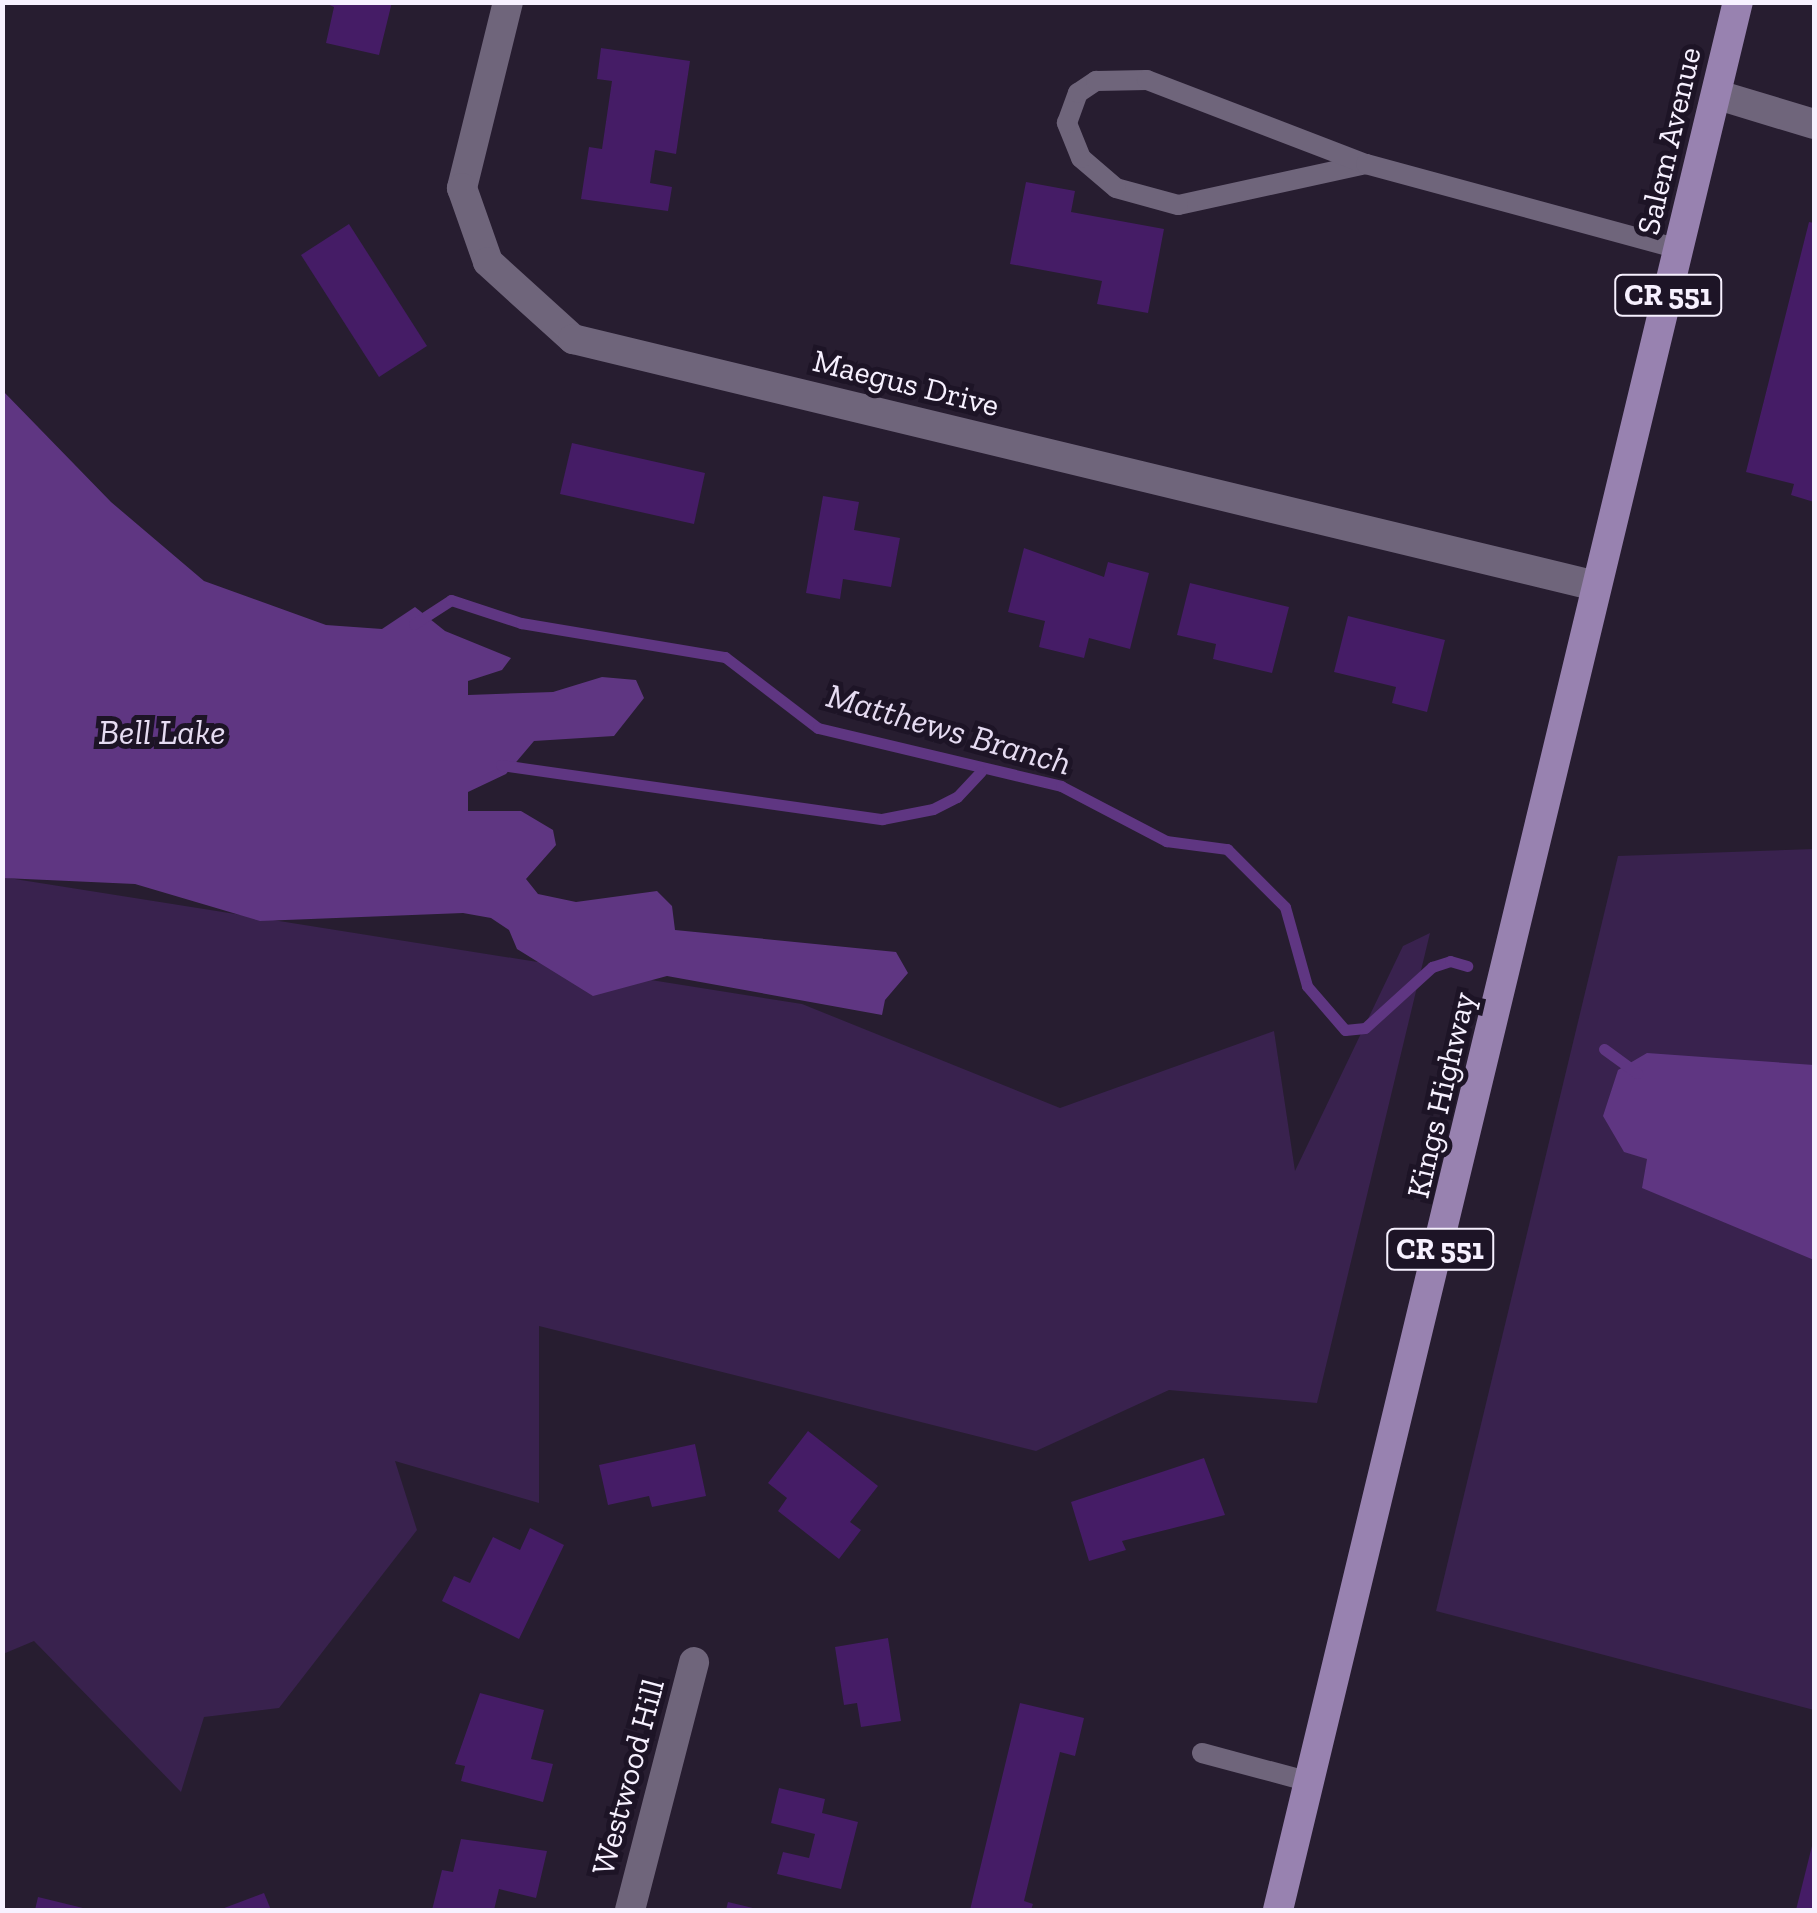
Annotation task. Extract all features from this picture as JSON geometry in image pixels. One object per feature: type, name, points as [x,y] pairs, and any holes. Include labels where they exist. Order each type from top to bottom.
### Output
[{"type":"main road","name":"Salem Avenue","points":[[1596,586],[1738,2]]},
{"type":"main road","name":"Kings Highway","points":[[1278,1910],[1596,586]]},
{"type":"street","name":"Maegus Drive","points":[[508,2],[462,188],[488,262],[573,339],[1596,586]]},
{"type":"street","points":[[1718,95],[1814,124]]},
{"type":"street","name":"Westwood Hill","points":[[630,1910],[694,1662]]},
{"type":"lane","points":[[1366,164],[1178,205],[1116,188],[1081,158],[1067,122],[1078,93],[1096,81],[1147,80],[1366,164],[1679,249]]},
{"type":"lane","points":[[1202,1753],[1310,1782]]},
{"type":"shaded area","points":[[1814,849],[1814,1710],[1436,1611],[1618,856]]},
{"type":"shaded area","points":[[2,877],[802,1004],[1060,1108],[1274,1031],[1295,1171],[1403,946],[1430,933],[1317,1403],[1169,1390],[1036,1451],[539,1326],[539,1503],[395,1461],[417,1530],[279,1708],[204,1717],[181,1792],[34,1641],[3,1654]]},
{"type":"water","name":"Bell Lake","points":[[2,390],[111,502],[204,581],[326,625],[382,629],[415,607],[445,631],[511,658],[502,670],[468,681],[468,695],[553,692],[602,677],[636,680],[644,698],[614,736],[534,741],[506,774],[468,792],[468,811],[521,811],[553,830],[556,845],[526,879],[538,894],[576,902],[657,891],[672,906],[675,930],[896,952],[908,973],[885,1000],[882,1015],[667,976],[593,996],[517,949],[509,930],[491,918],[463,913],[260,921],[135,884],[3,878]]},
{"type":"water","points":[[1647,1053],[1814,1065],[1814,1260],[1642,1188],[1647,1159],[1624,1152],[1603,1116],[1618,1070]]},
{"type":"building","points":[[323,2],[392,2],[379,55],[326,43],[334,7]]},
{"type":"building","points":[[601,48],[690,61],[676,154],[655,150],[650,183],[672,187],[668,211],[581,199],[589,147],[602,149],[612,81],[597,79]]},
{"type":"building","points":[[1026,182],[1075,191],[1071,212],[1164,229],[1148,313],[1097,304],[1102,281],[1010,264]]},
{"type":"building","points":[[1809,222],[1814,223],[1814,502],[1791,495],[1794,484],[1746,472]]},
{"type":"building","points":[[349,224],[427,346],[379,377],[301,255]]},
{"type":"building","points":[[572,443],[705,473],[694,524],[560,494]]},
{"type":"building","points":[[823,496],[859,502],[854,530],[900,538],[891,587],[843,579],[840,599],[806,593]]},
{"type":"building","points":[[1024,548],[1104,577],[1108,562],[1149,573],[1130,649],[1089,638],[1084,658],[1039,647],[1045,621],[1008,612]]},
{"type":"building","points":[[1190,583],[1289,607],[1272,673],[1213,659],[1216,644],[1177,635]]},
{"type":"building","points":[[1348,616],[1445,640],[1427,712],[1392,703],[1396,687],[1334,672]]},
{"type":"building","points":[[808,1431],[878,1486],[850,1522],[861,1530],[839,1559],[778,1511],[787,1498],[768,1483]]},
{"type":"building","points":[[695,1444],[706,1496],[652,1507],[649,1496],[608,1505],[599,1465]]},
{"type":"building","points":[[1204,1458],[1225,1515],[1122,1541],[1126,1550],[1089,1561],[1071,1502]]},
{"type":"building","points":[[530,1528],[564,1545],[519,1639],[442,1601],[454,1576],[470,1583],[493,1537],[520,1550]]},
{"type":"building","points":[[888,1638],[901,1721],[861,1727],[857,1703],[844,1705],[835,1647]]},
{"type":"building","points":[[480,1693],[544,1710],[531,1759],[553,1764],[543,1802],[461,1781],[465,1766],[455,1764]]},
{"type":"building","points":[[1020,1703],[1084,1718],[1075,1756],[1060,1752],[1024,1901],[1033,1904],[1031,1910],[970,1910]]},
{"type":"building","points":[[779,1788],[825,1799],[822,1813],[858,1822],[841,1889],[777,1874],[783,1852],[809,1858],[815,1834],[771,1823]]},
{"type":"building","points":[[461,1839],[547,1851],[536,1898],[499,1889],[494,1910],[432,1910],[442,1870],[453,1872]]},
{"type":"building","points":[[1813,1842],[1814,1910],[1796,1910]]},
{"type":"building","points":[[264,1893],[271,1910],[219,1910]]},
{"type":"building","points":[[38,1897],[87,1909],[87,1910],[35,1910]]},
{"type":"building","points":[[728,1902],[757,1909],[757,1910],[726,1910]]},
{"type":"waterway","name":"Matthews Branch","points":[[414,624],[451,600],[521,623],[725,657],[818,728],[1061,786],[1166,841],[1227,849],[1285,907],[1307,986],[1345,1030],[1365,1028],[1432,967],[1450,961],[1467,966]]},
{"type":"waterway","points":[[501,765],[882,819],[933,809],[957,797],[981,771]]},
{"type":"waterway","name":"Matthews Branch","points":[[1604,1049],[1637,1073]]}]
